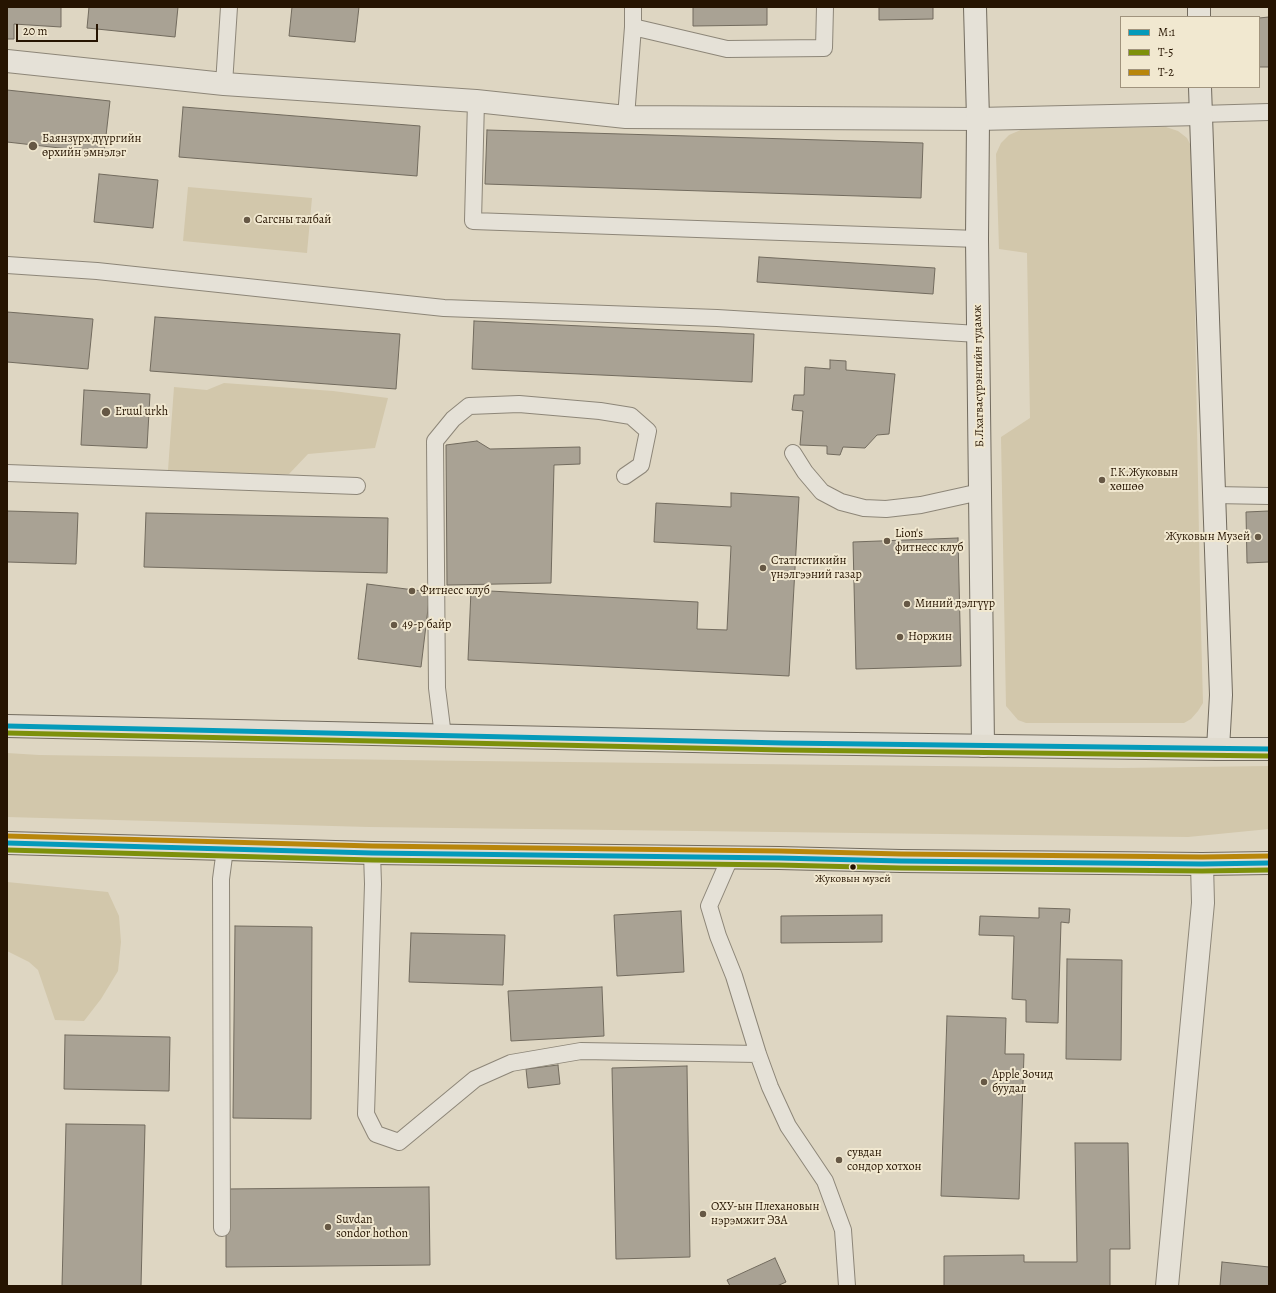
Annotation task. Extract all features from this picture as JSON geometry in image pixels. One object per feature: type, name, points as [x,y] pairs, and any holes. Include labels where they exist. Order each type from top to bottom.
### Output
[{"type":"highway","points":[[7,726],[983,746],[1269,749]]},
{"type":"highway","points":[[7,843],[372,853],[909,862],[1269,863]]},
{"type":"street","name":"Б.Лхагвасүрэнгийн гудамж","points":[[975,7],[978,119],[977,239],[983,746]]},
{"type":"street","points":[[7,61],[224,84],[476,101],[626,117],[978,119],[1200,114]]},
{"type":"street","points":[[1200,88],[1221,695],[1218,749]]},
{"type":"street","points":[[1167,1286],[1203,903],[1202,864]]},
{"type":"lane","points":[[224,84],[229,7]]},
{"type":"lane","points":[[626,117],[633,27],[633,7]]},
{"type":"lane","points":[[633,27],[727,49],[824,48],[825,7]]},
{"type":"lane","points":[[476,101],[473,221],[977,239]]},
{"type":"lane","points":[[1200,114],[1269,112]]},
{"type":"lane","points":[[7,265],[97,271],[444,308],[717,318],[978,334]]},
{"type":"lane","points":[[443,736],[437,688],[435,441],[453,419],[469,406],[519,404],[600,411],[631,416],[648,432],[641,465],[625,476]]},
{"type":"lane","points":[[793,453],[805,472],[822,492],[841,502],[864,508],[886,509],[921,505],[980,492]]},
{"type":"lane","points":[[7,473],[357,486]]},
{"type":"lane","points":[[1214,495],[1269,496]]},
{"type":"lane","points":[[222,1228],[222,879],[225,848]]},
{"type":"lane","points":[[372,853],[373,884],[366,1114],[376,1134],[399,1142],[475,1080],[511,1063],[581,1051],[758,1054]]},
{"type":"lane","points":[[730,858],[709,906],[718,936],[734,976],[758,1054],[770,1087],[788,1126],[825,1181],[843,1230],[847,1286]]},
{"type":"shaded area","points":[[1166,127],[1178,131],[1187,138],[1192,148],[1203,703],[1191,719],[1184,723],[1026,723],[1018,720],[1006,706],[1001,437],[1030,418],[1027,253],[999,249],[996,154],[1001,143],[1009,135],[1023,129]]},
{"type":"shaded area","name":"Сагсны талбай","points":[[188,187],[312,198],[307,253],[183,241]]},
{"type":"shaded area","points":[[224,383],[333,391],[388,398],[375,448],[308,454],[289,474],[254,476],[168,470],[174,387],[207,390]]},
{"type":"shaded area","points":[[7,753],[39,755],[475,761],[1121,768],[1269,766],[1269,829],[1188,837],[369,827],[7,817]]},
{"type":"shaded area","points":[[7,882],[108,892],[119,916],[121,942],[118,971],[101,999],[84,1021],[55,1020],[38,970],[29,962],[7,951]]},
{"type":"building","points":[[7,7],[61,7],[61,27],[14,24],[14,39],[7,39]]},
{"type":"building","points":[[89,7],[178,7],[175,37],[87,28]]},
{"type":"building","points":[[292,7],[359,7],[355,42],[289,36]]},
{"type":"building","points":[[693,7],[767,7],[767,25],[693,26]]},
{"type":"building","points":[[879,7],[933,7],[933,19],[879,20]]},
{"type":"building","points":[[1269,17],[1269,67],[1260,67],[1260,18]]},
{"type":"building","points":[[7,90],[110,101],[104,153],[7,142]]},
{"type":"building","points":[[183,107],[420,126],[417,176],[179,157]]},
{"type":"building","points":[[487,130],[923,143],[921,198],[485,184]]},
{"type":"building","points":[[99,174],[158,180],[153,228],[94,222]]},
{"type":"building","points":[[759,257],[935,268],[933,294],[757,282]]},
{"type":"building","points":[[7,312],[93,319],[88,369],[7,362]]},
{"type":"building","points":[[155,317],[400,334],[396,389],[150,371]]},
{"type":"building","points":[[474,321],[754,334],[752,382],[472,369]]},
{"type":"building","points":[[830,360],[846,361],[846,370],[895,374],[889,434],[877,435],[865,448],[843,447],[840,455],[827,454],[827,446],[800,445],[803,411],[792,410],[794,395],[804,395],[805,367],[830,369]]},
{"type":"building","points":[[84,390],[150,394],[147,448],[81,445]]},
{"type":"building","points":[[477,441],[490,449],[580,447],[580,464],[554,465],[551,583],[447,585],[446,445]]},
{"type":"building","name":"Статистикийн үнэлгээний газар","points":[[731,493],[799,497],[789,676],[468,660],[471,590],[698,602],[697,629],[727,630],[731,546],[654,542],[656,503],[731,507]]},
{"type":"building","points":[[7,511],[78,513],[76,564],[7,562]]},
{"type":"building","name":"Жуковын Музей","points":[[1269,511],[1269,562],[1247,563],[1246,512]]},
{"type":"building","points":[[146,513],[388,518],[387,573],[144,567]]},
{"type":"building","name":"Миний дэлгүүр","points":[[958,538],[961,666],[856,669],[853,542]]},
{"type":"building","name":"49-р байр","points":[[367,584],[430,592],[421,667],[358,659]]},
{"type":"building","points":[[1039,908],[1070,909],[1069,923],[1061,922],[1058,1023],[1026,1022],[1026,1000],[1012,999],[1014,936],[979,935],[980,916],[1039,918]]},
{"type":"building","points":[[681,911],[684,972],[617,976],[614,915]]},
{"type":"building","points":[[882,915],[882,942],[781,943],[781,916]]},
{"type":"building","points":[[235,926],[312,927],[311,1119],[233,1118]]},
{"type":"building","points":[[411,933],[505,935],[503,985],[409,982]]},
{"type":"building","points":[[1067,959],[1122,960],[1121,1060],[1066,1059]]},
{"type":"building","points":[[602,987],[604,1036],[511,1041],[508,991]]},
{"type":"building","name":"Apple Зочид буудал","points":[[947,1016],[1006,1018],[1005,1054],[1024,1054],[1019,1199],[941,1196]]},
{"type":"building","points":[[65,1035],[170,1037],[169,1091],[64,1089]]},
{"type":"building","points":[[558,1065],[560,1084],[528,1088],[526,1069]]},
{"type":"building","points":[[687,1066],[690,1257],[616,1259],[612,1068]]},
{"type":"building","points":[[66,1124],[145,1125],[141,1286],[62,1286]]},
{"type":"building","points":[[1075,1143],[1128,1143],[1130,1249],[1110,1249],[1110,1286],[944,1286],[944,1256],[1024,1255],[1024,1262],[1077,1262]]},
{"type":"building","name":"Suvdan sondor hothon","points":[[429,1187],[430,1265],[226,1267],[226,1189]]},
{"type":"building","points":[[775,1258],[786,1282],[777,1286],[730,1286],[727,1280]]},
{"type":"building","points":[[1222,1262],[1269,1267],[1269,1286],[1220,1286]]},
{"type":"transit line","name":"М:1","points":[[7,726],[784,743],[1269,749]]},
{"type":"transit line","name":"Т-5","points":[[7,733],[784,750],[1269,756]]},
{"type":"transit line","name":"Т-2","points":[[7,836],[372,846],[901,854],[1202,857],[1269,856]]},
{"type":"transit line","name":"М:1","points":[[7,843],[372,853],[901,861],[1202,864],[1269,863]]},
{"type":"transit line","name":"Т-5","points":[[7,850],[372,860],[901,868],[1202,871],[1269,870]]},
{"type":"place","name":"Баянзүрх дүүргийн өрхийн эмнэлэг","points":[[33,146]]},
{"type":"place","name":"Сагсны талбай","points":[[247,220]]},
{"type":"place","name":"Eruul urkh","points":[[106,412]]},
{"type":"place","name":"Г.К.Жуковын хөшөө","points":[[1102,480]]},
{"type":"place","name":"Жуковын Музей","points":[[1258,537]]},
{"type":"place","name":"Lion's фитнесс клуб","points":[[887,541]]},
{"type":"place","name":"Статистикийн үнэлгээний газар","points":[[763,568]]},
{"type":"place","name":"Фитнесс клуб","points":[[412,591]]},
{"type":"place","name":"Миний дэлгүүр","points":[[907,604]]},
{"type":"place","name":"49-р байр","points":[[394,625]]},
{"type":"place","name":"Норжин","points":[[900,637]]},
{"type":"place","name":"Жуковын музей","points":[[853,867]]},
{"type":"place","name":"Apple Зочид буудал","points":[[984,1082]]},
{"type":"place","name":"сувдан сондор хотхон","points":[[839,1160]]},
{"type":"place","name":"ОХУ-ын Плехановын нэрэмжит ЭЗА","points":[[703,1214]]},
{"type":"place","name":"Suvdan sondor hothon","points":[[328,1227]]}]
